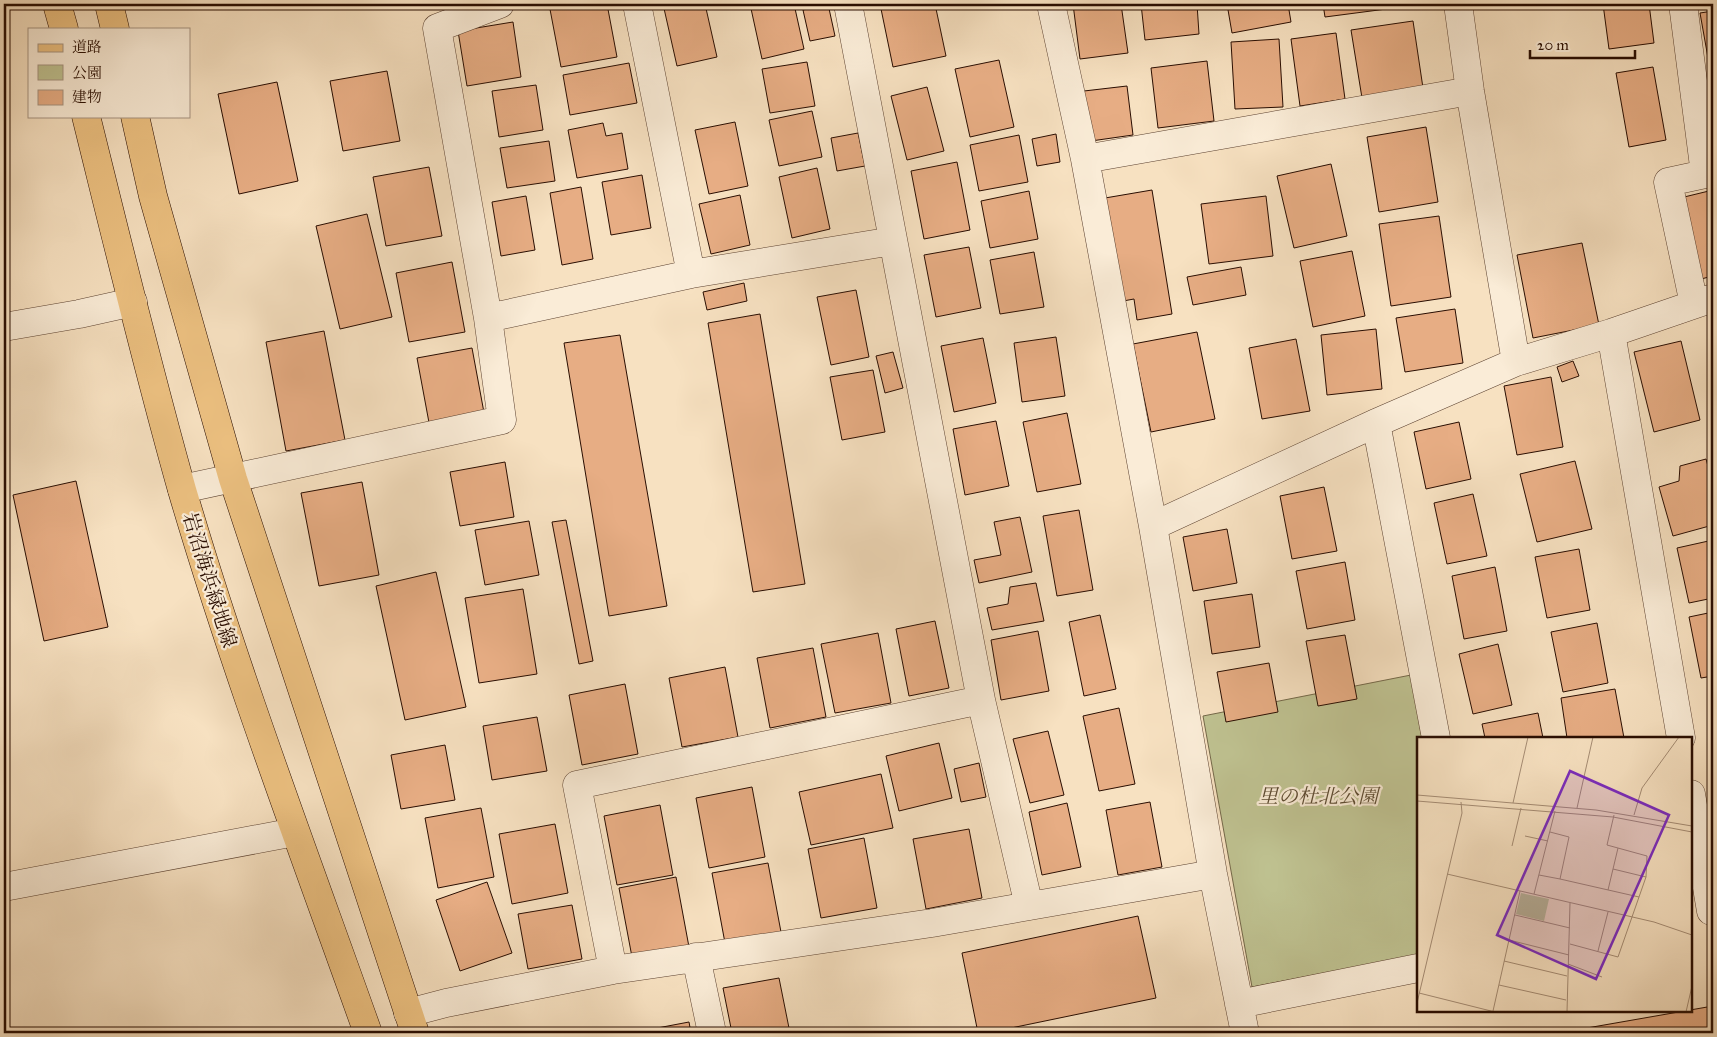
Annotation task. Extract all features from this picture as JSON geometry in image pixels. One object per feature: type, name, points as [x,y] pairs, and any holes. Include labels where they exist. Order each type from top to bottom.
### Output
[{"type":"main road","points":[[57,4],[64,28]]},
{"type":"main road","points":[[109,4],[115,28]]},
{"type":"main road","name":"岩沼海浜緑地線","points":[[87,118],[182,489],[233,654],[294,832],[368,1033]]},
{"type":"main road","points":[[135,118],[153,196],[233,479],[412,1023]]},
{"type":"street","points":[[182,489],[502,420],[488,318],[437,28],[500,4]]},
{"type":"street","points":[[637,4],[692,274]]},
{"type":"street","points":[[848,4],[981,700],[1029,906]]},
{"type":"street","points":[[1051,4],[1085,158],[1153,526],[1213,874],[1245,1033]]},
{"type":"street","points":[[1458,4],[1470,91],[1516,362]]},
{"type":"street","points":[[1153,526],[1376,423],[1516,362],[1611,333],[1704,301],[1668,182],[1705,174],[1683,4]]},
{"type":"street","points":[[1085,158],[1470,91]]},
{"type":"street","points":[[488,318],[692,274],[893,241]]},
{"type":"street","points":[[4,326],[79,314],[133,302]]},
{"type":"street","points":[[1611,333],[1681,737]]},
{"type":"street","points":[[1376,423],[1436,737]]},
{"type":"street","points":[[613,970],[577,785],[981,700]]},
{"type":"street","points":[[1692,802],[1705,912]]},
{"type":"street","points":[[4,887],[294,832]]},
{"type":"street","points":[[412,1023],[446,1003],[613,970],[932,923],[1213,874]]},
{"type":"street","points":[[696,957],[712,1033]]},
{"type":"street","points":[[1239,1004],[1417,968]]},
{"type":"green space","name":"里の杜北公園","points":[[1411,675],[1422,737],[1417,737],[1417,955],[1252,987],[1203,716]]},
{"type":"building","points":[[549,4],[607,4],[617,57],[561,67]]},
{"type":"building","points":[[663,4],[705,4],[717,57],[677,66]]},
{"type":"building","points":[[750,4],[794,4],[804,49],[762,59]]},
{"type":"building","points":[[828,4],[835,36],[810,41],[803,10]]},
{"type":"building","points":[[880,4],[935,4],[946,56],[893,67]]},
{"type":"building","points":[[1073,4],[1121,4],[1128,53],[1080,59]]},
{"type":"building","points":[[1141,4],[1197,4],[1199,34],[1145,40]]},
{"type":"building","points":[[1227,4],[1288,4],[1291,22],[1232,33]]},
{"type":"building","points":[[1323,4],[1393,4],[1394,8],[1325,17]]},
{"type":"building","points":[[1603,4],[1649,4],[1654,43],[1609,49]]},
{"type":"building","points":[[1713,11],[1713,86],[1700,13]]},
{"type":"building","points":[[1413,21],[1423,88],[1362,98],[1351,30]]},
{"type":"building","points":[[513,22],[521,77],[467,86],[458,31]]},
{"type":"building","points":[[1336,33],[1345,99],[1300,106],[1291,39]]},
{"type":"building","points":[[1279,39],[1283,107],[1235,109],[1231,42]]},
{"type":"building","points":[[999,60],[1014,127],[970,137],[955,69]]},
{"type":"building","points":[[1207,61],[1214,121],[1158,128],[1151,68]]},
{"type":"building","points":[[807,62],[815,106],[770,113],[762,69]]},
{"type":"building","points":[[629,63],[637,103],[570,115],[563,75]]},
{"type":"building","points":[[1653,67],[1666,140],[1629,147],[1616,73]]},
{"type":"building","points":[[387,71],[400,141],[343,151],[330,81]]},
{"type":"building","points":[[277,82],[298,181],[239,194],[218,94]]},
{"type":"building","points":[[536,85],[543,130],[499,137],[492,91]]},
{"type":"building","points":[[1127,86],[1133,135],[1091,141],[1084,91]]},
{"type":"building","points":[[927,87],[944,151],[907,160],[891,96]]},
{"type":"building","points":[[812,111],[822,157],[779,166],[769,120]]},
{"type":"building","points":[[735,122],[748,186],[709,194],[695,130]]},
{"type":"building","points":[[603,123],[606,136],[622,133],[628,169],[577,178],[568,130]]},
{"type":"building","points":[[1426,127],[1438,202],[1379,212],[1367,137]]},
{"type":"building","points":[[858,133],[865,166],[837,171],[831,138]]},
{"type":"building","points":[[1056,134],[1060,162],[1037,166],[1032,139]]},
{"type":"building","points":[[1019,135],[1028,182],[979,191],[970,145]]},
{"type":"building","points":[[549,141],[555,181],[507,188],[500,148]]},
{"type":"building","points":[[957,162],[970,230],[924,239],[911,171]]},
{"type":"building","points":[[1331,164],[1347,236],[1294,248],[1277,176]]},
{"type":"building","points":[[429,167],[442,236],[386,246],[373,177]]},
{"type":"building","points":[[817,168],[830,229],[792,238],[779,177]]},
{"type":"building","points":[[642,175],[651,228],[611,235],[602,182]]},
{"type":"building","points":[[581,187],[593,259],[562,265],[550,193]]},
{"type":"building","points":[[1152,190],[1172,314],[1137,320],[1134,299],[1123,301],[1105,198]]},
{"type":"building","points":[[1713,190],[1713,276],[1701,279],[1680,198]]},
{"type":"building","points":[[1029,191],[1038,239],[990,248],[981,201]]},
{"type":"building","points":[[740,195],[750,245],[711,254],[699,204]]},
{"type":"building","points":[[526,196],[535,250],[501,256],[492,202]]},
{"type":"building","points":[[1266,196],[1273,256],[1209,264],[1201,204]]},
{"type":"building","points":[[367,214],[392,317],[340,329],[316,226]]},
{"type":"building","points":[[1439,216],[1451,297],[1391,306],[1379,224]]},
{"type":"building","points":[[1582,243],[1599,325],[1533,338],[1517,255]]},
{"type":"building","points":[[969,247],[981,308],[936,317],[924,255]]},
{"type":"building","points":[[1352,251],[1365,316],[1313,327],[1300,261]]},
{"type":"building","points":[[1034,252],[1044,307],[1000,314],[990,260]]},
{"type":"building","points":[[452,262],[465,332],[409,342],[396,273]]},
{"type":"building","points":[[1241,267],[1246,295],[1193,305],[1187,277]]},
{"type":"building","points":[[744,283],[747,301],[707,310],[703,292]]},
{"type":"building","points":[[856,290],[869,357],[831,365],[817,297]]},
{"type":"building","points":[[1455,309],[1463,363],[1405,372],[1396,318]]},
{"type":"building","points":[[760,314],[805,584],[753,592],[708,323]]},
{"type":"building","points":[[1376,329],[1382,389],[1327,395],[1321,335]]},
{"type":"building","points":[[324,331],[345,440],[286,451],[266,342]]},
{"type":"building","points":[[1197,332],[1215,419],[1151,432],[1133,344]]},
{"type":"building","points":[[620,335],[667,606],[609,616],[564,343]]},
{"type":"building","points":[[1056,337],[1065,396],[1022,402],[1014,343]]},
{"type":"building","points":[[983,338],[996,403],[954,412],[941,346]]},
{"type":"building","points":[[1296,339],[1310,411],[1262,419],[1249,348]]},
{"type":"building","points":[[1681,341],[1700,420],[1654,432],[1634,352]]},
{"type":"building","points":[[472,348],[485,418],[430,428],[417,358]]},
{"type":"building","points":[[893,352],[903,388],[885,393],[876,356]]},
{"type":"building","points":[[1573,361],[1579,376],[1562,382],[1557,367]]},
{"type":"building","points":[[873,370],[885,432],[842,440],[830,377]]},
{"type":"building","points":[[1551,377],[1563,447],[1517,455],[1504,386]]},
{"type":"building","points":[[1067,413],[1081,484],[1037,492],[1023,422]]},
{"type":"building","points":[[996,421],[1009,486],[965,495],[953,429]]},
{"type":"building","points":[[1459,422],[1471,479],[1426,489],[1414,432]]},
{"type":"building","points":[[1706,459],[1713,484],[1713,525],[1673,536],[1659,487],[1679,481],[1680,466]]},
{"type":"building","points":[[1575,461],[1592,529],[1537,542],[1520,474]]},
{"type":"building","points":[[505,462],[514,517],[460,526],[450,472]]},
{"type":"building","points":[[76,481],[108,627],[44,641],[13,495]]},
{"type":"building","points":[[362,482],[379,575],[319,586],[301,493]]},
{"type":"building","points":[[1324,487],[1337,551],[1292,559],[1280,496]]},
{"type":"building","points":[[1473,494],[1487,556],[1447,564],[1434,503]]},
{"type":"building","points":[[1079,510],[1093,590],[1057,596],[1043,516]]},
{"type":"building","points":[[1020,517],[1032,572],[979,583],[974,560],[1001,555],[994,522]]},
{"type":"building","points":[[566,520],[593,661],[579,664],[552,522]]},
{"type":"building","points":[[529,521],[539,575],[485,585],[475,530]]},
{"type":"building","points":[[1227,529],[1237,583],[1193,591],[1183,537]]},
{"type":"building","points":[[1713,540],[1713,598],[1689,603],[1677,548]]},
{"type":"building","points":[[1579,549],[1590,610],[1547,618],[1535,557]]},
{"type":"building","points":[[1345,562],[1355,620],[1307,629],[1296,571]]},
{"type":"building","points":[[1495,567],[1507,631],[1464,639],[1452,576]]},
{"type":"building","points":[[436,572],[466,707],[405,720],[376,586]]},
{"type":"building","points":[[1036,583],[1044,621],[992,630],[987,608],[1008,604],[1010,587]]},
{"type":"building","points":[[523,589],[537,674],[479,683],[465,598]]},
{"type":"building","points":[[1252,594],[1260,647],[1212,654],[1204,601]]},
{"type":"building","points":[[1713,612],[1713,676],[1701,678],[1689,617]]},
{"type":"building","points":[[1100,615],[1116,689],[1084,696],[1069,622]]},
{"type":"building","points":[[935,621],[949,688],[909,696],[896,629]]},
{"type":"building","points":[[1597,623],[1608,683],[1563,692],[1551,632]]},
{"type":"building","points":[[1038,631],[1049,691],[1001,700],[991,640]]},
{"type":"building","points":[[878,633],[891,703],[835,713],[821,644]]},
{"type":"building","points":[[1345,635],[1357,699],[1318,706],[1306,641]]},
{"type":"building","points":[[1498,644],[1512,705],[1473,714],[1459,654]]},
{"type":"building","points":[[813,648],[826,717],[770,728],[757,658]]},
{"type":"building","points":[[1269,663],[1278,712],[1226,722],[1217,672]]},
{"type":"building","points":[[725,667],[738,737],[682,747],[669,678]]},
{"type":"building","points":[[625,684],[638,754],[582,765],[569,695]]},
{"type":"building","points":[[1615,689],[1624,737],[1567,737],[1561,698]]},
{"type":"building","points":[[1119,708],[1135,784],[1099,791],[1083,716]]},
{"type":"building","points":[[1538,713],[1543,737],[1485,737],[1482,724]]},
{"type":"building","points":[[1713,714],[1713,730],[1710,715]]},
{"type":"building","points":[[537,717],[547,771],[492,780],[483,726]]},
{"type":"building","points":[[1048,731],[1064,795],[1030,803],[1013,739]]},
{"type":"building","points":[[939,743],[952,798],[899,811],[886,756]]},
{"type":"building","points":[[445,745],[455,800],[401,809],[391,755]]},
{"type":"building","points":[[979,763],[986,797],[961,802],[954,769]]},
{"type":"building","points":[[881,774],[893,828],[811,845],[799,792]]},
{"type":"building","points":[[752,787],[765,857],[709,868],[696,798]]},
{"type":"building","points":[[1150,802],[1162,867],[1118,875],[1106,810]]},
{"type":"building","points":[[1067,803],[1081,867],[1042,875],[1029,812]]},
{"type":"building","points":[[660,805],[673,875],[617,885],[604,816]]},
{"type":"building","points":[[481,808],[494,877],[438,888],[425,818]]},
{"type":"building","points":[[555,824],[568,893],[512,904],[499,834]]},
{"type":"building","points":[[969,829],[982,898],[926,909],[913,839]]},
{"type":"building","points":[[864,838],[877,908],[821,918],[808,849]]},
{"type":"building","points":[[768,863],[781,932],[725,943],[712,873]]},
{"type":"building","points":[[676,877],[689,947],[632,957],[619,888]]},
{"type":"building","points":[[487,882],[512,953],[460,971],[436,900]]},
{"type":"building","points":[[572,905],[582,959],[528,969],[518,914]]},
{"type":"building","points":[[1138,916],[1156,998],[987,1033],[978,1033],[962,953]]},
{"type":"building","points":[[779,978],[790,1033],[732,1033],[723,988]]},
{"type":"building","points":[[1713,1006],[1713,1033],[1564,1033],[1679,1012],[1692,1012],[1692,1010]]},
{"type":"building","points":[[689,1022],[691,1033],[631,1033]]}]
